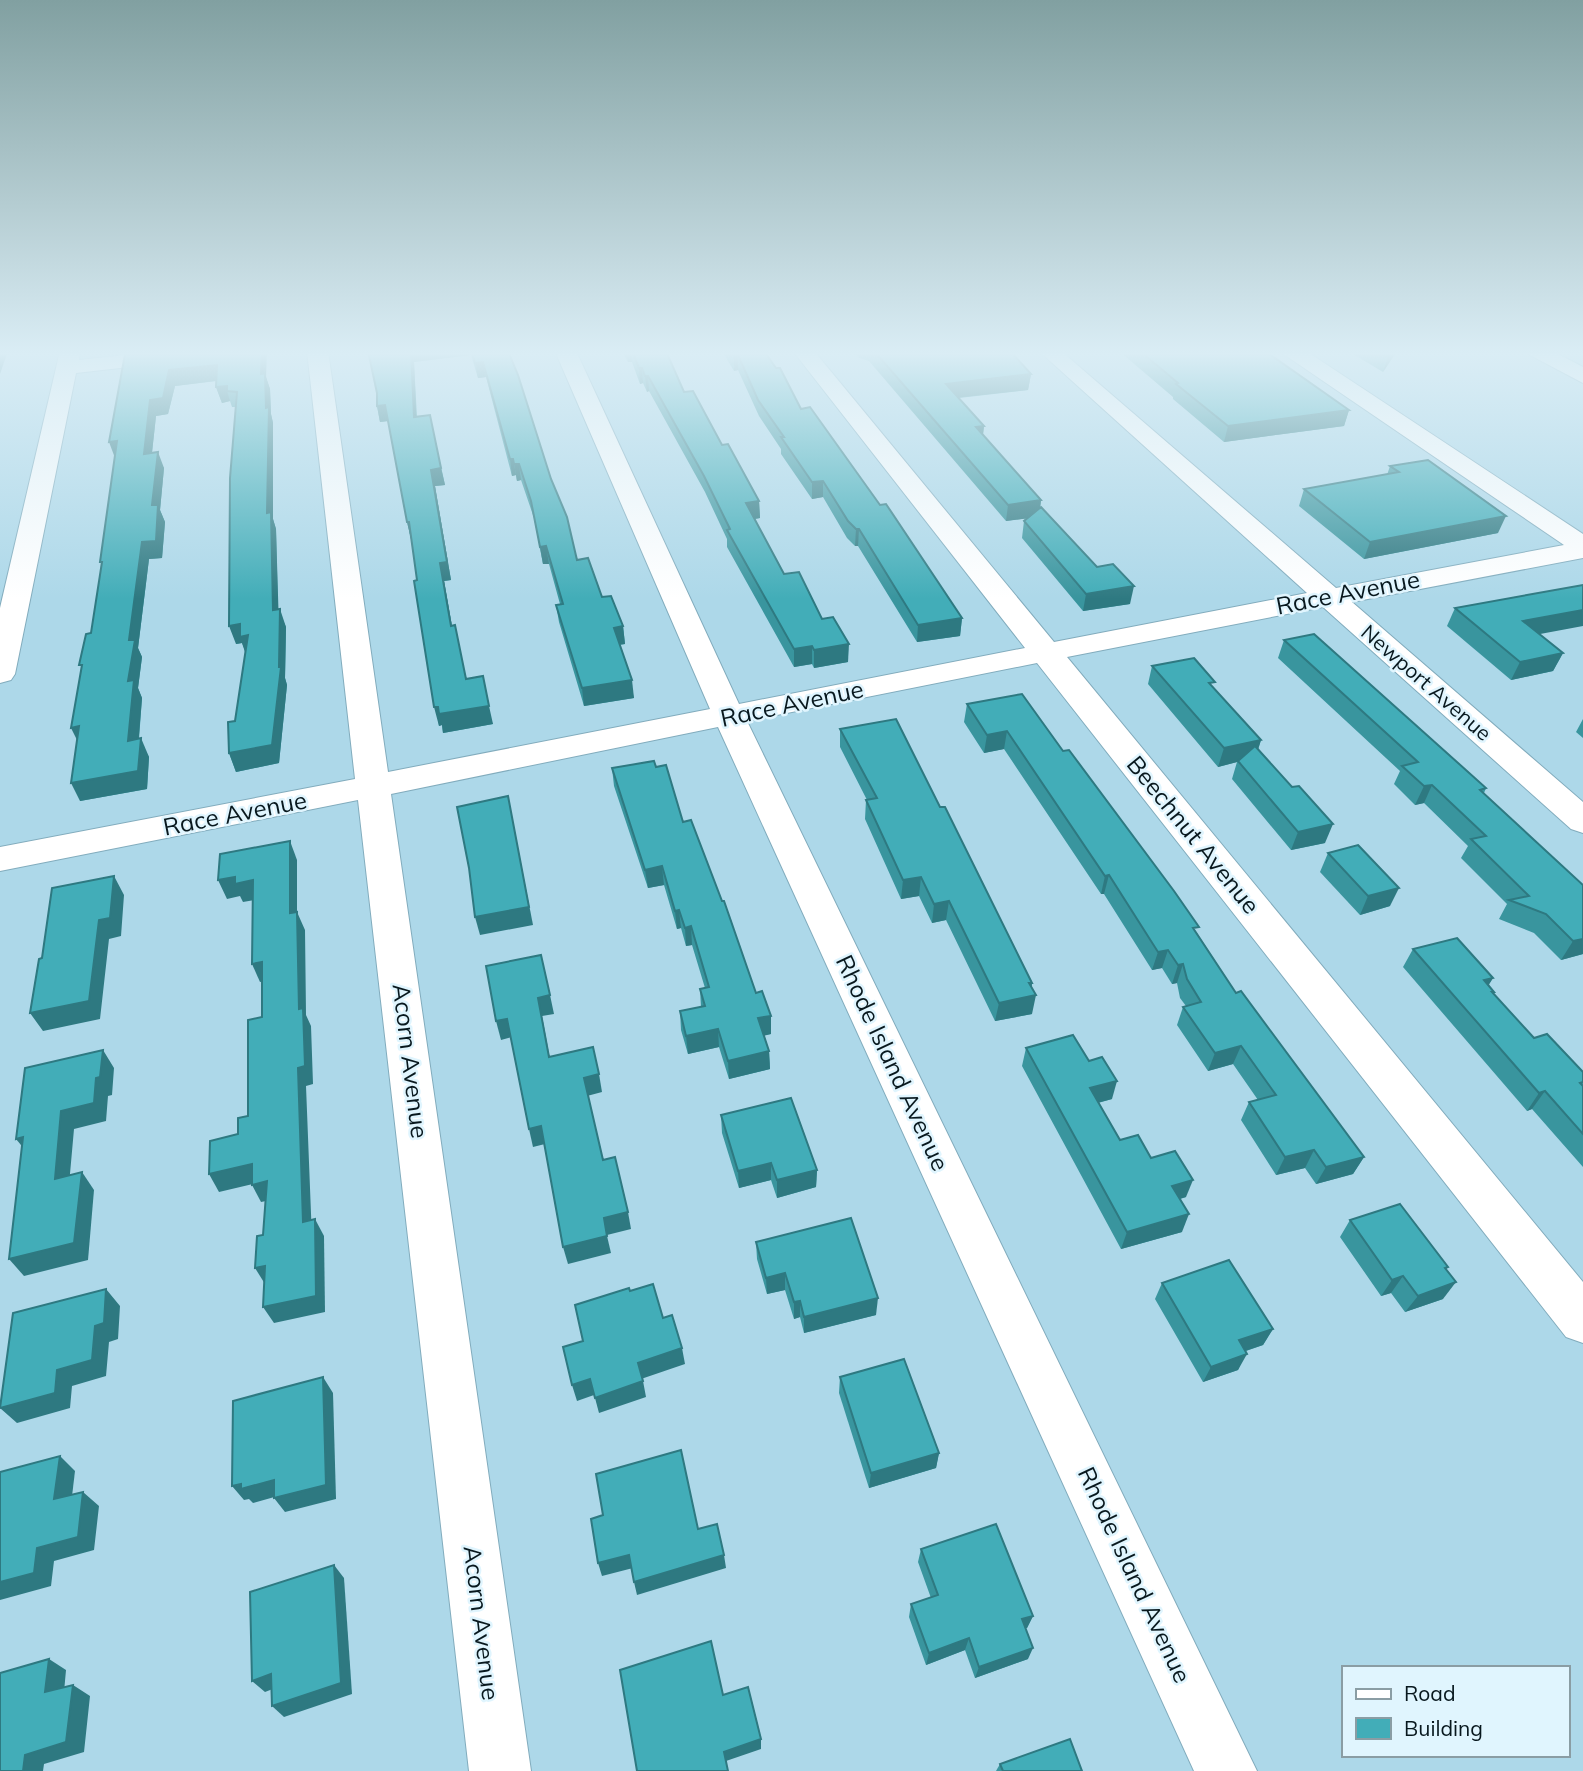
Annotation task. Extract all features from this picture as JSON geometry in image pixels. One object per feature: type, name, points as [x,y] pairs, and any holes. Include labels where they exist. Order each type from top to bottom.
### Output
[{"type":"street","points":[[0,674],[52,434]]},
{"type":"street","name":"Acorn Avenue","points":[[328,434],[500,1771]]},
{"type":"street","name":"Rhode Island Avenue","points":[[602,434],[729,717],[1226,1771]]},
{"type":"street","name":"Beechnut Avenue","points":[[870,434],[1583,1320]]},
{"type":"street","name":"Newport Avenue","points":[[1142,434],[1583,821]]},
{"type":"street","points":[[1414,434],[1583,548]]},
{"type":"street","name":"Race Avenue","points":[[0,859],[1583,548]]},
{"type":"building","points":[[111,434],[146,434],[144,454],[158,452],[152,505],[158,505],[156,541],[142,542],[129,640],[135,640],[128,681],[134,680],[128,741],[141,738],[138,771],[71,783],[79,726],[71,728],[82,665],[79,665],[86,634],[91,633],[117,441],[109,442]]},
{"type":"building","points":[[234,434],[268,434],[267,513],[271,512],[273,610],[280,609],[281,667],[272,745],[229,753],[228,722],[235,721],[248,635],[240,637],[240,624],[229,626],[230,478]]},
{"type":"building","points":[[390,434],[434,434],[441,468],[431,470],[447,562],[440,563],[451,626],[455,625],[466,679],[483,676],[489,706],[439,714],[438,707],[434,707],[407,522]]},
{"type":"building","points":[[503,434],[537,434],[567,517],[577,560],[588,558],[602,597],[611,596],[623,626],[614,628],[632,680],[582,688],[556,605],[563,604],[546,546],[540,547],[531,501],[519,464],[514,464],[513,459],[510,459]]},
{"type":"building","points":[[680,434],[716,434],[722,445],[728,444],[759,501],[746,503],[784,574],[799,572],[822,619],[833,617],[849,644],[814,650],[812,646],[794,649],[727,530],[730,529]]},
{"type":"building","points":[[782,434],[829,434],[880,505],[886,504],[962,618],[918,625],[859,529],[848,521],[823,481],[812,482],[781,437],[784,437]]},
{"type":"building","points":[[946,434],[982,434],[1041,500],[1008,505]]},
{"type":"building","points":[[1428,460],[1506,516],[1370,542],[1304,489],[1399,472],[1390,466]]},
{"type":"building","points":[[1041,507],[1097,567],[1113,564],[1134,586],[1086,594],[1024,521]]},
{"type":"building","points":[[1583,585],[1583,610],[1523,621],[1563,653],[1520,662],[1455,608]]},
{"type":"building","points":[[1314,634],[1486,788],[1480,790],[1583,885],[1583,939],[1573,941],[1546,914],[1509,900],[1529,896],[1471,839],[1486,836],[1432,785],[1424,786],[1402,766],[1418,762],[1284,640]]},
{"type":"building","points":[[1194,658],[1215,682],[1209,683],[1261,740],[1224,748],[1152,666]]},
{"type":"building","points":[[1022,694],[1063,751],[1069,750],[1174,891],[1199,927],[1193,928],[1236,993],[1241,991],[1364,1157],[1326,1167],[1314,1150],[1285,1157],[1249,1102],[1276,1095],[1241,1046],[1215,1053],[1183,1007],[1201,1002],[1187,979],[1183,964],[1178,965],[1168,950],[1158,952],[1109,875],[1105,876],[1007,731],[987,735],[967,704]]},
{"type":"building","points":[[896,719],[940,807],[945,807],[1036,995],[999,1003],[949,901],[934,904],[921,877],[903,880],[866,800],[877,798],[840,729]]},
{"type":"building","points":[[1255,746],[1292,787],[1299,786],[1333,824],[1298,832],[1238,761]]},
{"type":"building","points":[[654,761],[656,767],[666,765],[683,822],[691,820],[724,901],[756,993],[762,991],[771,1016],[758,1018],[769,1051],[728,1061],[718,1029],[686,1036],[680,1011],[705,1006],[700,989],[709,987],[691,926],[685,928],[679,910],[675,911],[662,866],[645,870],[612,768]]},
{"type":"building","points":[[508,796],[529,907],[475,917],[457,807]]},
{"type":"building","points":[[290,841],[290,913],[297,912],[299,1009],[303,1008],[305,1066],[298,1068],[303,1222],[315,1219],[316,1296],[263,1307],[265,1266],[255,1268],[257,1236],[263,1235],[267,1181],[252,1185],[252,1164],[209,1174],[210,1141],[238,1134],[238,1118],[248,1116],[248,1020],[262,1017],[262,962],[252,964],[253,880],[235,884],[235,877],[218,880],[220,854]]},
{"type":"building","points":[[1358,845],[1399,888],[1368,896],[1328,853]]},
{"type":"building","points":[[114,876],[110,918],[99,920],[89,1001],[30,1013],[39,959],[42,958],[52,888]]},
{"type":"building","points":[[1457,938],[1493,978],[1484,980],[1492,992],[1534,1038],[1547,1034],[1583,1072],[1583,1082],[1580,1083],[1583,1086],[1583,1134],[1545,1091],[1539,1093],[1413,949]]},
{"type":"building","points":[[541,955],[550,995],[538,998],[549,1057],[593,1047],[599,1074],[584,1078],[603,1160],[615,1157],[628,1212],[604,1218],[607,1236],[563,1247],[541,1126],[529,1129],[507,1019],[496,1021],[486,966]]},
{"type":"building","points":[[1073,1035],[1089,1061],[1102,1057],[1117,1081],[1090,1088],[1120,1140],[1138,1135],[1151,1158],[1175,1151],[1193,1180],[1172,1186],[1189,1214],[1127,1232],[1026,1048]]},
{"type":"building","points":[[103,1050],[100,1077],[96,1078],[94,1103],[61,1111],[55,1179],[82,1172],[74,1243],[9,1259],[23,1137],[16,1139],[25,1068]]},
{"type":"building","points":[[791,1098],[817,1170],[777,1180],[771,1163],[738,1171],[721,1115]]},
{"type":"building","points":[[1400,1204],[1448,1267],[1445,1268],[1456,1282],[1418,1296],[1403,1276],[1392,1280],[1350,1220]]},
{"type":"building","points":[[851,1218],[878,1298],[804,1317],[800,1301],[794,1302],[785,1273],[766,1278],[756,1242]]},
{"type":"building","points":[[1229,1260],[1273,1329],[1239,1340],[1247,1354],[1211,1367],[1162,1283]]},
{"type":"building","points":[[653,1284],[663,1318],[672,1315],[682,1348],[638,1363],[643,1381],[595,1398],[590,1379],[572,1385],[563,1347],[583,1341],[575,1305],[629,1288],[630,1291]]},
{"type":"building","points":[[106,1289],[104,1323],[95,1326],[92,1360],[57,1370],[55,1393],[0,1408],[13,1313]]},
{"type":"building","points":[[904,1359],[939,1453],[871,1473],[840,1377]]},
{"type":"building","points":[[323,1377],[326,1485],[274,1498],[274,1480],[241,1489],[241,1484],[232,1486],[233,1401]]},
{"type":"building","points":[[681,1450],[698,1529],[717,1524],[724,1555],[634,1582],[629,1555],[598,1563],[591,1519],[603,1515],[596,1474]]},
{"type":"building","points":[[60,1456],[54,1499],[83,1492],[78,1537],[37,1548],[34,1573],[0,1582],[0,1472]]},
{"type":"building","points":[[996,1524],[1033,1616],[1022,1619],[1033,1648],[979,1667],[969,1638],[929,1653],[911,1604],[938,1595],[921,1549]]},
{"type":"building","points":[[334,1565],[341,1683],[272,1706],[271,1674],[252,1681],[250,1592]]},
{"type":"building","points":[[711,1641],[723,1695],[748,1687],[761,1739],[724,1752],[728,1771],[637,1771],[620,1670]]},
{"type":"building","points":[[49,1659],[45,1692],[73,1685],[66,1742],[25,1755],[23,1771],[0,1771],[0,1673]]},
{"type":"building","points":[[1070,1739],[1082,1771],[1003,1771],[1000,1764]]}]
